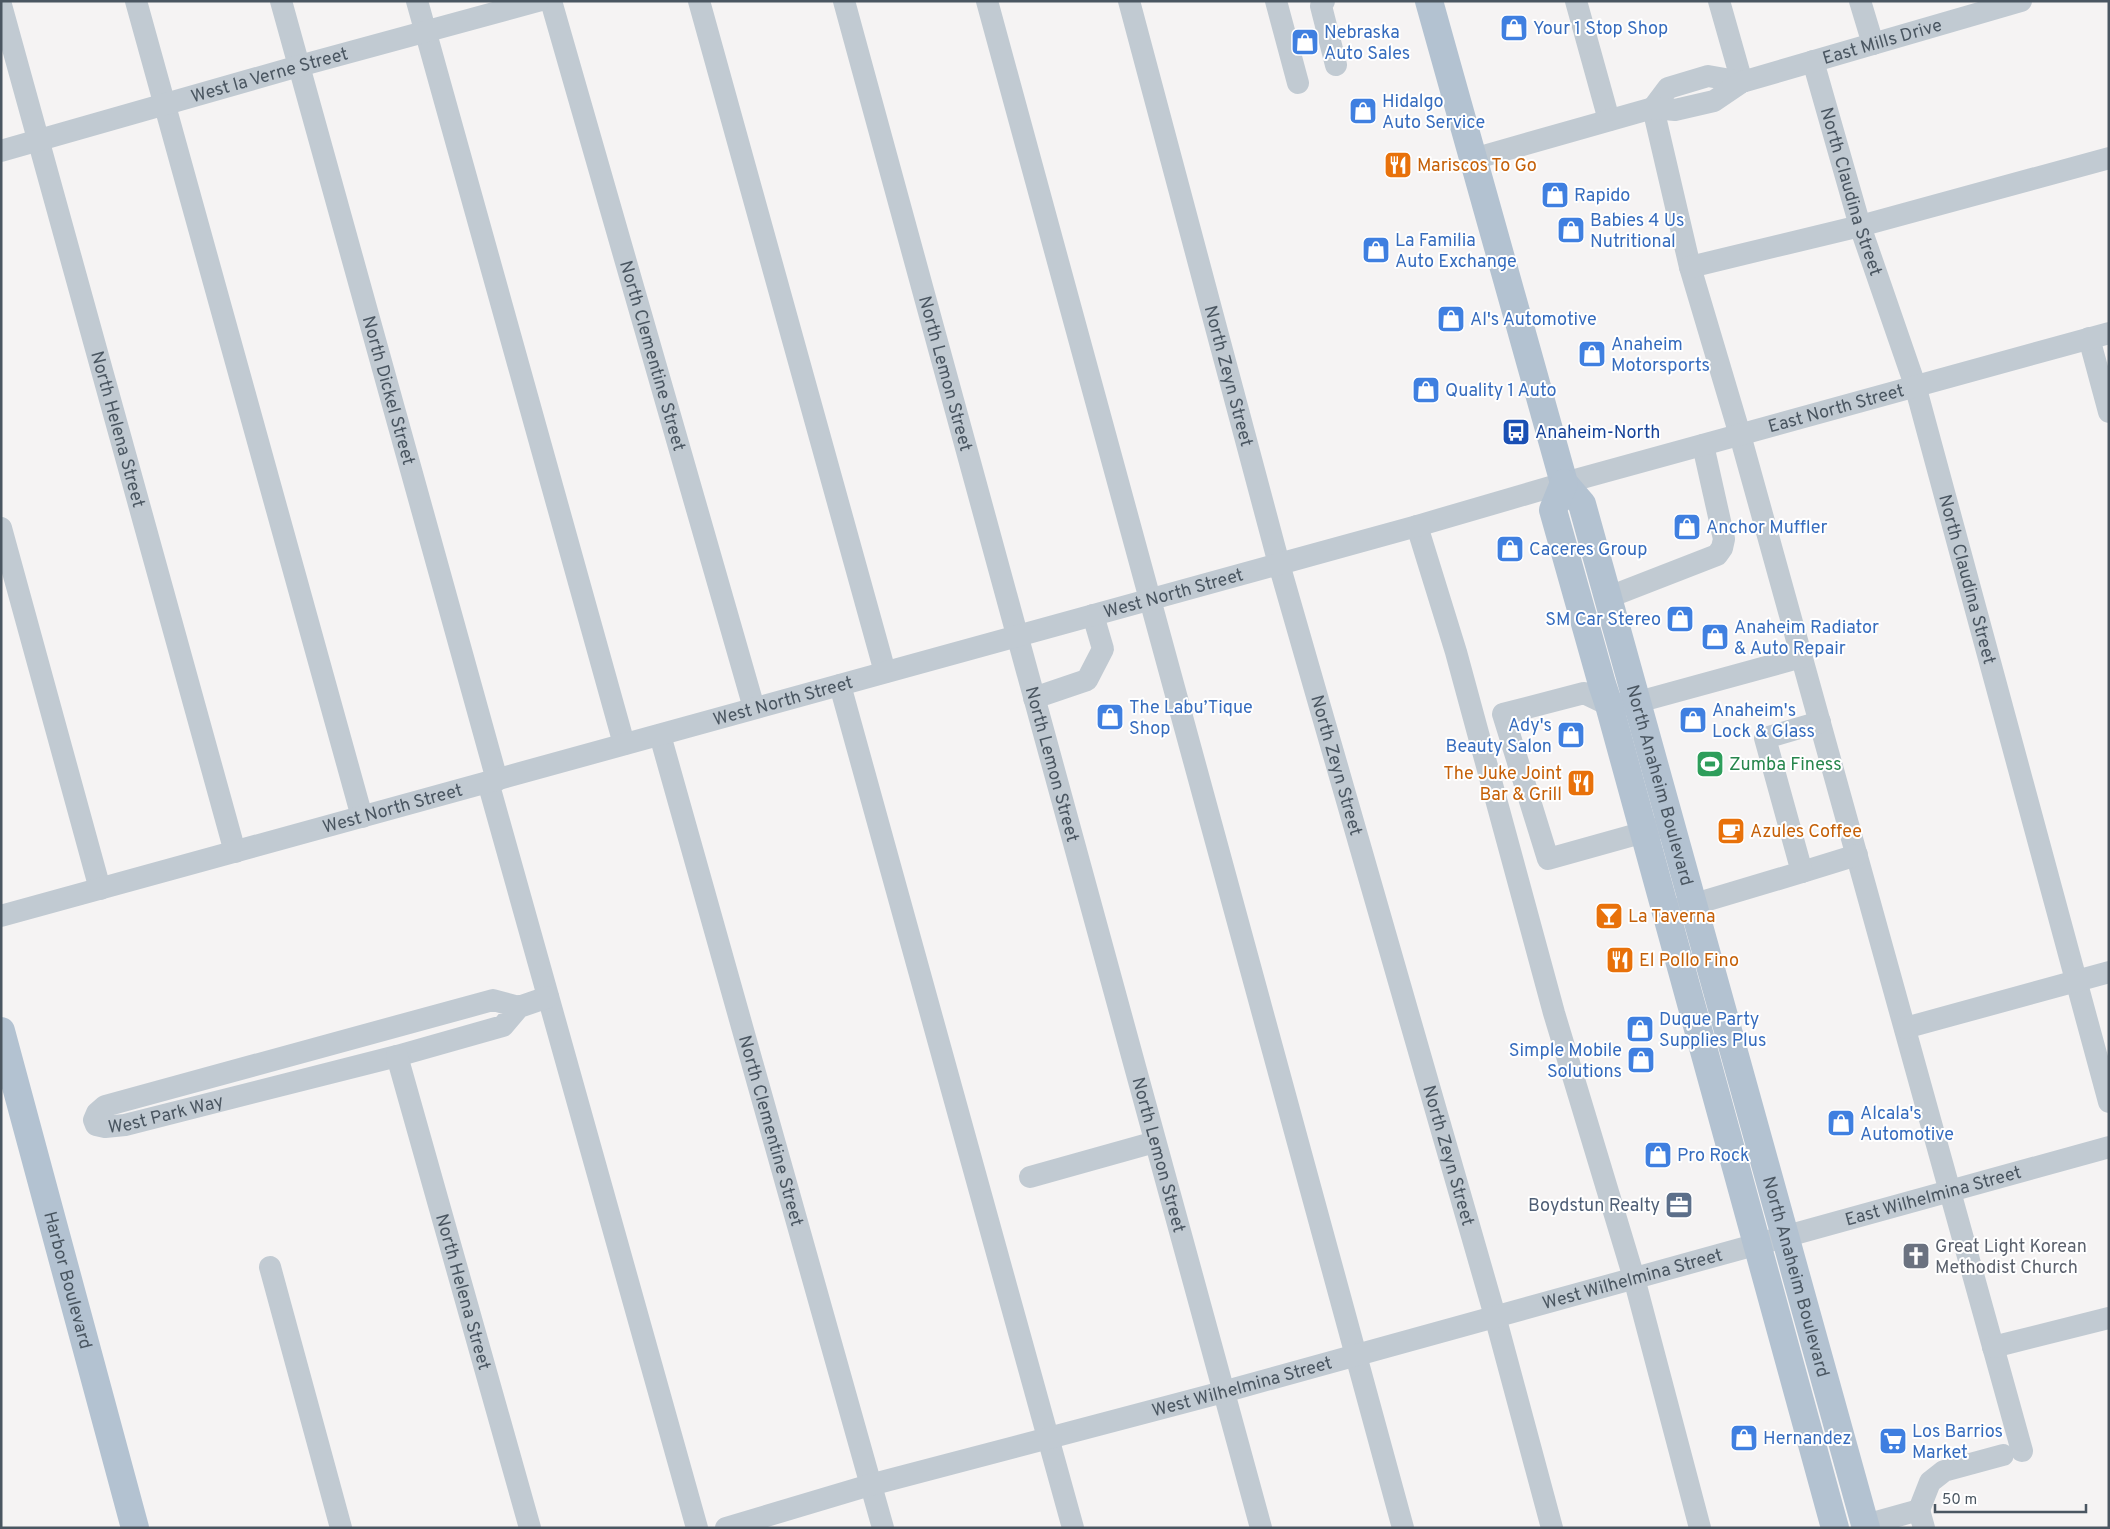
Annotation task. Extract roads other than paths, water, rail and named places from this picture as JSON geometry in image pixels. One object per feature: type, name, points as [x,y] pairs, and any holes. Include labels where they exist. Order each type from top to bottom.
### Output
[{"type":"main road","name":"North Anaheim Boulevard","points":[[1430,1],[1564,483],[1582,504],[1609,597],[1784,1237],[1866,1526]]},
{"type":"main road","name":"North Anaheim Boulevard","points":[[1564,483],[1553,510],[1609,705],[1835,1528]]},
{"type":"main road","name":"Harbor Boulevard","points":[[1,1031],[135,1528]]},
{"type":"street","points":[[136,1],[362,817]]},
{"type":"street","name":"North Dickel Street","points":[[281,1],[492,781],[548,997],[697,1528]]},
{"type":"street","points":[[418,1],[624,744]]},
{"type":"street","name":"West la Verne Street","points":[[1,151],[299,66],[538,1]]},
{"type":"street","name":"North Clementine Street","points":[[551,1],[754,708]]},
{"type":"street","points":[[699,1],[885,672]]},
{"type":"street","name":"North Lemon Street","points":[[844,1],[1261,1528]]},
{"type":"street","points":[[988,1],[1403,1528]]},
{"type":"street","name":"North Zeyn Street","points":[[1129,1],[1279,564],[1495,1316],[1552,1528]]},
{"type":"street","points":[[1276,1],[1298,83]]},
{"type":"street","points":[[1324,1],[1321,6],[1336,65]]},
{"type":"street","points":[[1576,1],[1609,120]]},
{"type":"street","points":[[1719,1],[1742,82]]},
{"type":"street","points":[[1860,1],[1873,44]]},
{"type":"street","name":"East Mills Drive","points":[[1473,159],[1653,108],[1675,110],[1714,102],[1742,82],[1997,5],[2021,1]]},
{"type":"street","name":"North Helena Street","points":[[1,5],[235,852]]},
{"type":"street","name":"North Claudina Street","points":[[1814,61],[1860,226],[1915,385],[2109,1102]]},
{"type":"street","points":[[1653,108],[1690,267],[1740,435],[1993,1347],[2012,1453],[1944,1471],[1930,1482],[1922,1519],[1866,1526]]},
{"type":"street","points":[[1690,267],[1860,226],[2109,158]]},
{"type":"street","points":[[2099,335],[2109,412]]},
{"type":"street","name":"East North Street","points":[[1564,483],[2099,335]]},
{"type":"street","points":[[1609,597],[1717,555],[1722,548],[1724,539],[1703,445]]},
{"type":"street","name":"West North Street","points":[[1,916],[1417,526],[1564,483]]},
{"type":"street","points":[[1417,526],[1456,652],[1554,1013],[1634,1278],[1700,1528]]},
{"type":"street","points":[[1,528],[100,889]]},
{"type":"street","points":[[1034,698],[1087,680],[1103,649],[1093,615]]},
{"type":"street","points":[[1671,824],[1548,859],[1503,714],[1584,693],[1609,705],[1638,702],[1802,657]]},
{"type":"street","points":[[840,685],[1073,1528]]},
{"type":"street","points":[[1802,872],[1764,738],[1820,722]]},
{"type":"street","name":"North Clementine Street","points":[[660,735],[882,1528]]},
{"type":"street","points":[[1666,913],[1857,855]]},
{"type":"street","points":[[1905,1028],[2109,972]]},
{"type":"street","name":"West Park Way","points":[[519,1007],[493,1000],[105,1106],[97,1113],[94,1120],[96,1125],[105,1127],[125,1125],[397,1056],[502,1026],[519,1007],[548,997]]},
{"type":"street","name":"North Helena Street","points":[[397,1056],[530,1528]]},
{"type":"street","points":[[1030,1177],[1155,1142]]},
{"type":"street","name":"East Wilhelmina Street","points":[[1758,1244],[2109,1148]]},
{"type":"street","name":"West Wilhelmina Street","points":[[726,1528],[870,1485],[1224,1392],[1758,1244]]},
{"type":"street","points":[[270,1267],[341,1528]]},
{"type":"street","points":[[1993,1347],[2109,1318]]},
{"type":"place","name":"Your 1 Stop Shop","points":[[1514,28]]},
{"type":"place","name":"Nebraska Auto Sales","points":[[1305,42]]},
{"type":"place","name":"Hidalgo Auto Service","points":[[1363,111]]},
{"type":"place","name":"Mariscos To Go","points":[[1398,165]]},
{"type":"place","name":"Rapido","points":[[1555,195]]},
{"type":"place","name":"Babies 4 Us Nutritional","points":[[1571,230]]},
{"type":"place","name":"La Familia Auto Exchange","points":[[1376,250]]},
{"type":"place","name":"Al's Automotive","points":[[1451,319]]},
{"type":"place","name":"Anaheim Motorsports","points":[[1592,354]]},
{"type":"place","name":"Quality 1 Auto","points":[[1426,390]]},
{"type":"place","name":"Anaheim-North","points":[[1516,432]]},
{"type":"place","name":"Anchor Muffler","points":[[1687,527]]},
{"type":"place","name":"Caceres Group","points":[[1510,549]]},
{"type":"place","name":"SM Car Stereo","points":[[1680,619]]},
{"type":"place","name":"Anaheim Radiator & Auto Repair","points":[[1715,637]]},
{"type":"place","name":"The Labu’Tique Shop","points":[[1110,717]]},
{"type":"place","name":"Anaheim's Lock & Glass","points":[[1693,720]]},
{"type":"place","name":"Ady's Beauty Salon","points":[[1571,735]]},
{"type":"place","name":"Zumba Finess","points":[[1710,764]]},
{"type":"place","name":"The Juke Joint Bar & Grill","points":[[1581,783]]},
{"type":"place","name":"Azules Coffee","points":[[1731,831]]},
{"type":"place","name":"La Taverna","points":[[1609,916]]},
{"type":"place","name":"El Pollo Fino","points":[[1620,960]]},
{"type":"place","name":"Duque Party Supplies Plus","points":[[1640,1029]]},
{"type":"place","name":"Simple Mobile Solutions","points":[[1641,1060]]},
{"type":"place","name":"Alcala's Automotive","points":[[1841,1123]]},
{"type":"place","name":"Pro Rock","points":[[1658,1155]]},
{"type":"place","name":"Boydstun Realty","points":[[1679,1205]]},
{"type":"place","name":"Great Light Korean Methodist Church","points":[[1916,1256]]},
{"type":"place","name":"Hernandez","points":[[1744,1438]]},
{"type":"place","name":"Los Barrios Market","points":[[1893,1441]]}]
